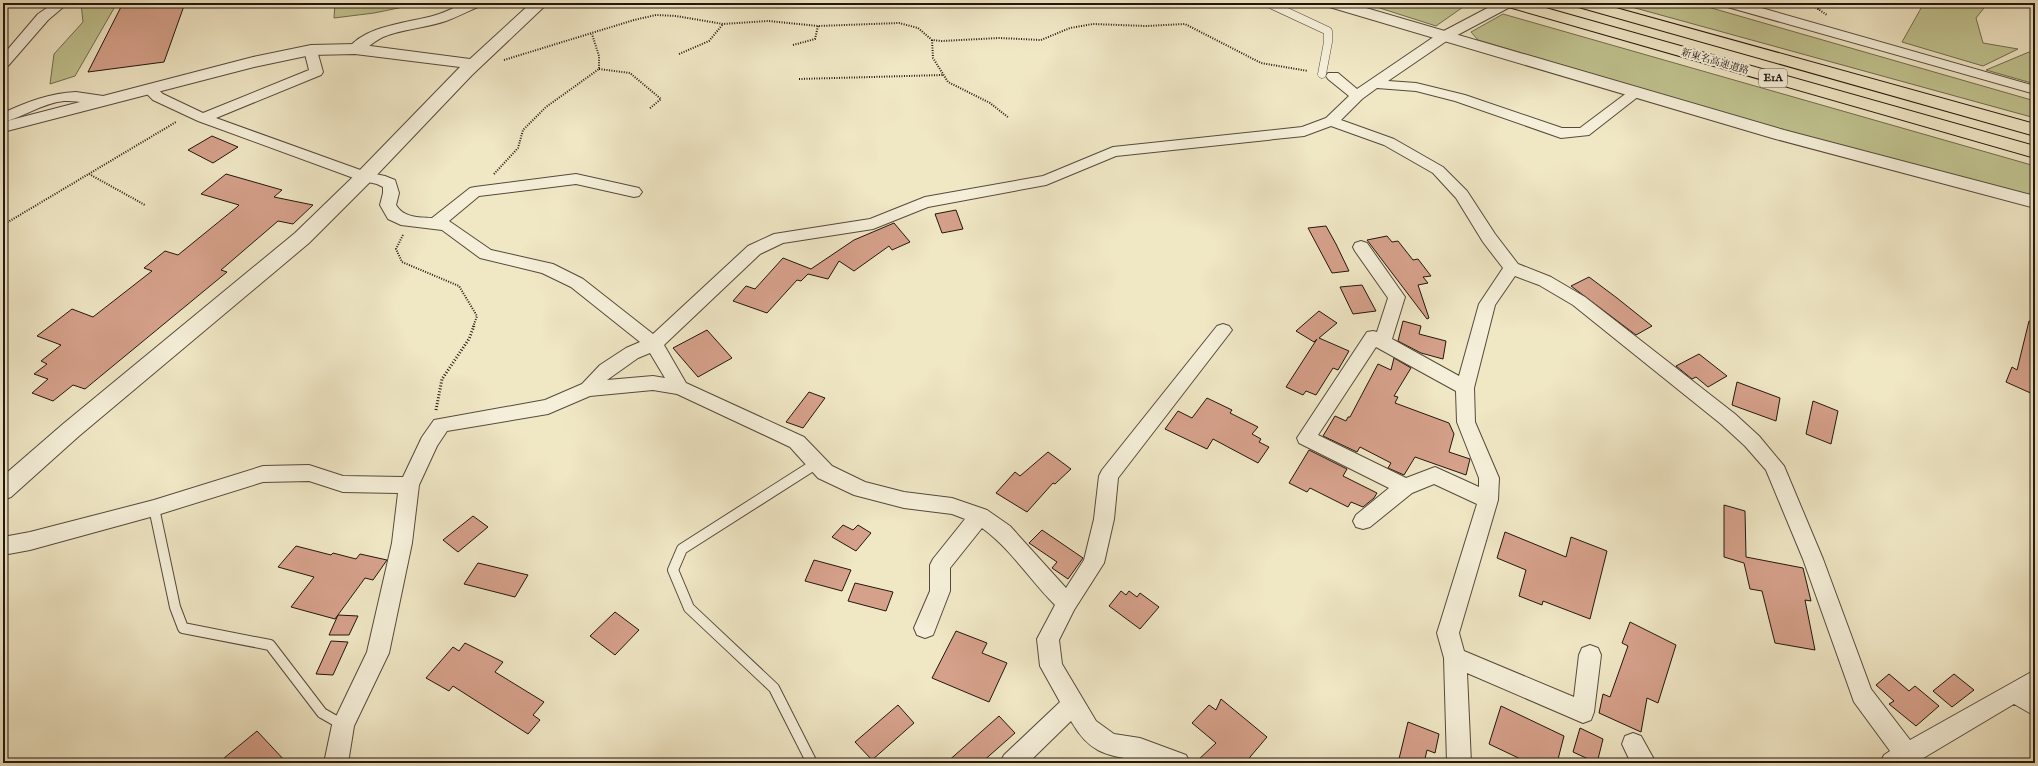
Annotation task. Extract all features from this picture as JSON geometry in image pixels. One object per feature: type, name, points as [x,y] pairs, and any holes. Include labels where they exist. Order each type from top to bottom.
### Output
[{"type":"highway","name":"新東名高速道路","points":[[1511,3],[2035,152]]},
{"type":"highway","name":"新東名高速道路","points":[[1581,3],[2035,130]]},
{"type":"street","points":[[3,63],[43,17],[62,3]]},
{"type":"street","points":[[355,49],[369,38],[395,28],[440,18],[475,3]]},
{"type":"street","points":[[3,490],[70,430],[302,238],[364,177],[473,64],[540,3]]},
{"type":"street","points":[[1332,3],[1450,34],[1778,134],[2035,202]]},
{"type":"street","points":[[588,389],[606,370],[632,353],[654,344],[754,250],[780,238],[873,224],[925,202],[1046,180],[1113,152],[1304,131],[1331,121],[1357,96],[1374,84],[1450,34],[1507,3]]},
{"type":"street","points":[[1729,3],[1824,28],[2035,90]]},
{"type":"street","points":[[3,127],[259,60],[311,50],[355,49],[473,64]]},
{"type":"street","points":[[198,115],[316,72],[311,50]]},
{"type":"street","points":[[1328,75],[1357,96]]},
{"type":"street","points":[[1374,84],[1416,87],[1460,98],[1561,133],[1584,132],[1637,92]]},
{"type":"street","points":[[149,89],[158,97],[198,115],[364,177],[380,179],[390,184],[391,193],[388,205],[394,215],[407,221],[446,225],[486,254],[548,268],[577,283],[654,344],[680,388]]},
{"type":"street","points":[[3,118],[47,99],[67,96],[90,97],[105,100]]},
{"type":"street","points":[[1331,121],[1389,142],[1438,170],[1462,195],[1489,238],[1512,268],[1545,281],[1579,301],[1728,419],[1752,441],[1774,466],[1813,559],[1862,695],[1900,759],[2035,680]]},
{"type":"street","points":[[435,224],[475,192],[576,179],[634,192]]},
{"type":"street","points":[[1361,247],[1397,297],[1382,342]]},
{"type":"street","points":[[1459,763],[1455,658],[1448,633],[1488,500],[1489,478],[1466,422],[1465,388],[1487,304],[1512,268]]},
{"type":"street","points":[[1178,763],[1140,749],[1109,745],[1088,729],[1051,666],[1048,639],[1067,603],[1094,563],[1104,519],[1109,476],[1223,330]]},
{"type":"street","points":[[1405,487],[1306,438],[1373,337],[1465,388]]},
{"type":"street","points":[[336,763],[343,725],[378,653],[402,543],[409,486],[429,442],[441,425],[548,407],[588,389],[654,383],[680,388],[797,442],[825,472],[862,489],[904,500],[952,506],[980,516],[1002,532],[1043,579],[1067,603]]},
{"type":"street","points":[[3,546],[30,542],[154,508],[262,474],[309,473],[343,484],[409,486]]},
{"type":"street","points":[[1363,521],[1405,487],[1435,475],[1488,500]]},
{"type":"street","points":[[925,628],[940,591],[940,565],[980,516]]},
{"type":"street","points":[[1455,658],[1583,712],[1590,655]]},
{"type":"street","points":[[2015,692],[2035,705]]},
{"type":"street","points":[[1012,763],[1073,704]]},
{"type":"lane","points":[[1268,3],[1328,31],[1330,41],[1322,61],[1328,75]]},
{"type":"lane","points":[[812,763],[774,688],[689,608],[673,570],[682,549],[816,463]]},
{"type":"lane","points":[[154,508],[174,607],[183,628],[270,645],[322,713],[343,725]]},
{"type":"path","points":[[1818,9],[1827,3]]},
{"type":"path","points":[[503,60],[634,20],[656,15],[676,16],[723,24],[768,21],[818,26],[899,23],[918,28],[932,40],[999,38],[1041,40],[1070,28],[1094,24],[1146,26],[1185,24],[1261,63],[1328,75]]},
{"type":"path","points":[[679,54],[708,42],[723,24]]},
{"type":"path","points":[[794,45],[815,39],[818,26]]},
{"type":"path","points":[[592,34],[599,56],[599,69]]},
{"type":"path","points":[[932,40],[933,58],[948,82],[990,103],[1009,118]]},
{"type":"path","points":[[486,191],[492,176],[518,148],[523,130],[546,107],[599,69],[630,73],[661,99],[649,109]]},
{"type":"path","points":[[799,79],[943,75]]},
{"type":"path","points":[[3,225],[89,174],[198,115]]},
{"type":"path","points":[[89,174],[145,205]]},
{"type":"path","points":[[416,222],[401,238],[396,249],[402,262],[459,286],[477,316],[469,339],[442,378],[429,442]]},
{"type":"green space","points":[[81,3],[117,3],[75,76],[50,84],[54,54],[83,22]]},
{"type":"green space","points":[[335,3],[423,3],[374,13],[334,18]]},
{"type":"green space","points":[[1364,3],[1460,3],[1466,5],[1436,26]]},
{"type":"green space","points":[[1617,3],[1694,3],[2035,101],[2035,118]]},
{"type":"green space","points":[[1924,3],[1988,3],[1976,18],[1983,43],[2018,49],[1983,66],[1902,42]]},
{"type":"green space","points":[[1503,14],[2035,166],[2035,199],[1845,149],[1478,40],[1471,32]]},
{"type":"green space","points":[[2029,52],[2035,54],[2035,84],[1986,70]]},
{"type":"building","points":[[123,3],[185,3],[164,62],[88,72]]},
{"type":"building","points":[[212,136],[238,147],[213,163],[188,150]]},
{"type":"building","points":[[226,174],[282,190],[274,197],[313,205],[293,224],[278,221],[221,270],[227,272],[85,389],[73,385],[53,401],[32,393],[48,379],[34,374],[47,364],[41,361],[61,345],[37,336],[72,309],[93,317],[152,271],[144,268],[165,251],[178,255],[237,207],[239,205],[201,194]]},
{"type":"building","points":[[956,210],[963,229],[942,233],[935,214]]},
{"type":"building","points":[[894,223],[910,242],[892,250],[889,246],[854,271],[839,261],[828,279],[808,274],[801,281],[797,280],[767,313],[733,301],[746,286],[755,289],[783,258],[811,269],[854,240]]},
{"type":"building","points":[[1326,226],[1349,271],[1332,273],[1308,228]]},
{"type":"building","points":[[1387,236],[1392,242],[1398,241],[1413,260],[1418,259],[1431,276],[1423,277],[1428,283],[1418,285],[1429,318],[1427,319],[1367,240]]},
{"type":"building","points":[[1589,277],[1652,326],[1636,335],[1571,286]]},
{"type":"building","points":[[1362,285],[1376,311],[1353,314],[1340,287]]},
{"type":"building","points":[[1319,311],[1337,323],[1319,338],[1349,351],[1338,370],[1333,368],[1316,395],[1306,391],[1303,395],[1286,387],[1317,339],[1314,342],[1296,331]]},
{"type":"building","points":[[1403,321],[1421,326],[1419,334],[1446,341],[1443,359],[1421,353],[1398,341]]},
{"type":"building","points":[[2029,321],[2035,322],[2035,395],[2006,382],[2012,367],[2017,370]]},
{"type":"building","points":[[707,330],[732,358],[698,377],[673,348]]},
{"type":"building","points":[[1699,354],[1727,376],[1708,387],[1696,377],[1692,379],[1676,366]]},
{"type":"building","points":[[1394,358],[1411,368],[1394,396],[1398,397],[1395,403],[1449,423],[1454,434],[1449,452],[1470,459],[1466,475],[1415,457],[1404,475],[1388,468],[1391,463],[1360,447],[1357,452],[1323,436],[1335,416],[1346,421],[1348,417],[1350,417],[1378,364],[1391,370]]},
{"type":"building","points":[[1737,382],[1780,398],[1776,421],[1732,405]]},
{"type":"building","points":[[809,392],[825,398],[803,428],[786,422]]},
{"type":"building","points":[[1207,398],[1232,410],[1230,413],[1258,427],[1252,434],[1261,439],[1259,442],[1269,447],[1258,463],[1213,439],[1207,449],[1165,429],[1178,411],[1192,418]]},
{"type":"building","points":[[1813,401],[1838,411],[1831,444],[1806,434]]},
{"type":"building","points":[[1309,450],[1347,469],[1343,476],[1377,493],[1374,498],[1363,507],[1351,502],[1348,507],[1310,488],[1307,492],[1289,483]]},
{"type":"building","points":[[1048,452],[1071,469],[1055,484],[1053,483],[1027,512],[996,493],[1015,472],[1020,476]]},
{"type":"building","points":[[1724,505],[1745,511],[1746,557],[1803,568],[1811,601],[1805,600],[1815,650],[1775,643],[1762,591],[1750,589],[1744,563],[1724,557]]},
{"type":"building","points":[[473,516],[488,527],[458,552],[443,540]]},
{"type":"building","points":[[843,525],[853,530],[858,525],[871,533],[856,551],[832,537]]},
{"type":"building","points":[[1042,530],[1083,558],[1068,579],[1052,568],[1057,562],[1029,543]]},
{"type":"building","points":[[1505,532],[1566,557],[1571,537],[1607,551],[1590,619],[1543,601],[1542,605],[1519,596],[1526,570],[1497,558]]},
{"type":"building","points":[[296,546],[331,555],[333,553],[356,559],[360,554],[387,560],[373,580],[365,578],[335,619],[291,607],[314,577],[278,567]]},
{"type":"building","points":[[814,560],[851,570],[842,591],[805,581]]},
{"type":"building","points":[[478,563],[528,575],[515,597],[464,584]]},
{"type":"building","points":[[855,583],[893,592],[886,611],[848,601]]},
{"type":"building","points":[[1121,591],[1126,595],[1129,591],[1137,597],[1140,593],[1159,607],[1140,629],[1109,606]]},
{"type":"building","points":[[615,612],[639,630],[615,655],[590,636]]},
{"type":"building","points":[[338,615],[358,616],[349,635],[329,635]]},
{"type":"building","points":[[1630,622],[1676,645],[1658,703],[1647,698],[1641,732],[1599,713],[1603,694],[1610,697],[1628,646],[1622,643]]},
{"type":"building","points":[[956,631],[987,643],[982,653],[1007,663],[989,702],[932,678]]},
{"type":"building","points":[[331,641],[348,642],[333,675],[316,674]]},
{"type":"building","points":[[465,643],[503,662],[495,672],[544,702],[533,715],[540,720],[528,734],[453,686],[449,691],[426,678],[453,647],[459,651]]},
{"type":"building","points":[[1889,674],[1909,691],[1915,686],[1939,706],[1916,726],[1889,704],[1894,701],[1876,685]]},
{"type":"building","points":[[1954,674],[1974,690],[1952,707],[1933,691]]},
{"type":"building","points":[[1221,699],[1267,737],[1245,763],[1195,763],[1216,743],[1192,723],[1209,705],[1216,710]]},
{"type":"building","points":[[898,705],[914,723],[872,760],[855,742]]},
{"type":"building","points":[[1501,706],[1564,736],[1557,763],[1529,763],[1489,744]]},
{"type":"building","points":[[999,716],[1015,733],[981,763],[946,763]]},
{"type":"building","points":[[1408,722],[1439,734],[1435,753],[1427,750],[1424,763],[1398,763]]},
{"type":"building","points":[[1580,728],[1603,739],[1597,763],[1573,752]]},
{"type":"building","points":[[257,731],[287,763],[218,763]]}]
